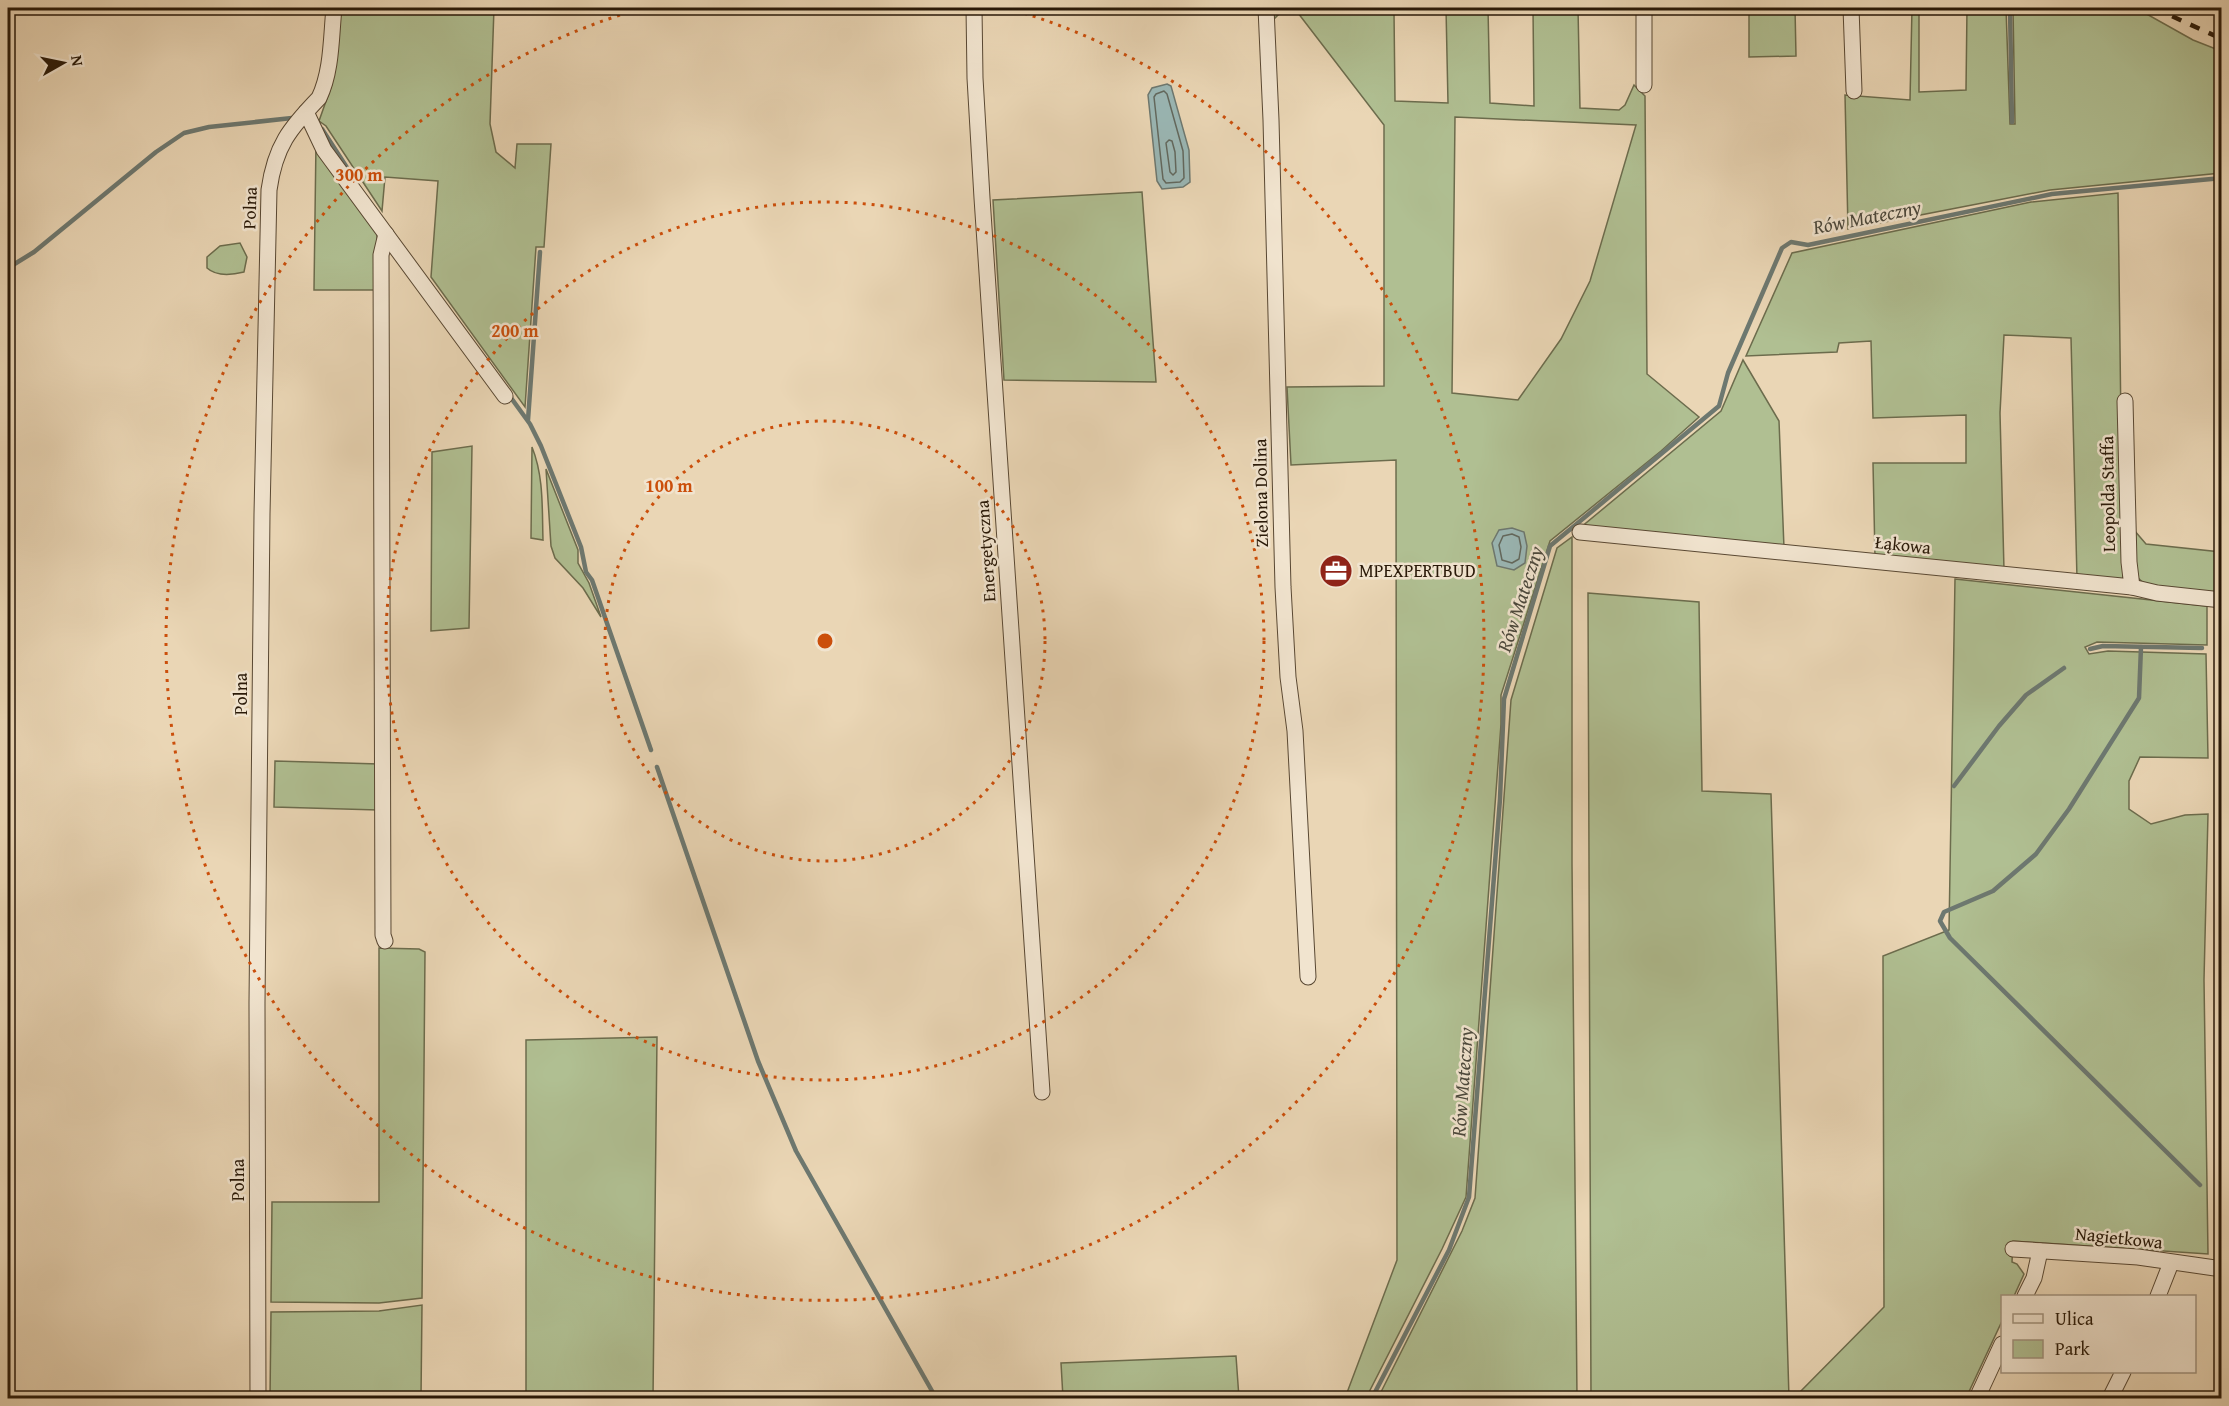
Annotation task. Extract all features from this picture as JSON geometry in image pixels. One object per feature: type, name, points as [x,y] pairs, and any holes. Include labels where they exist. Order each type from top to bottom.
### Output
[{"type":"street","name":"Polna","points":[[258,1398],[257,1003],[262,526],[269,190],[272,166],[285,138],[319,98],[323,90],[334,8]]},
{"type":"street","name":"Energetyczna","points":[[974,8],[975,78],[982,198],[1042,1092]]},
{"type":"street","name":"Zielona Dolina","points":[[1266,8],[1271,120],[1282,587],[1288,677],[1295,731],[1308,977]]},
{"type":"street","points":[[1644,8],[1644,85]]},
{"type":"street","points":[[1851,8],[1854,91]]},
{"type":"street","points":[[306,112],[324,150],[505,396]]},
{"type":"street","points":[[385,941],[382,935],[381,255],[386,234]]},
{"type":"street","name":"Leopolda Staffa","points":[[2125,401],[2129,562],[2132,587]]},
{"type":"street","name":"Łąkowa","points":[[1580,532],[2132,587],[2157,593],[2222,600]]},
{"type":"street","name":"Nagietkowa","points":[[2013,1249],[2138,1257],[2222,1269]]},
{"type":"street","points":[[2026,1295],[2034,1278],[2040,1251]]},
{"type":"street","points":[[2158,1295],[2171,1263]]},
{"type":"street","points":[[1977,1398],[2001,1346]]},
{"type":"street","points":[[2110,1398],[2122,1373]]},
{"type":"green space","points":[[340,8],[494,8],[490,124],[496,152],[515,168],[517,144],[551,144],[544,247],[536,247],[525,407],[431,277],[438,181],[385,177],[382,211],[326,126],[319,121],[332,84]]},
{"type":"green space","points":[[1273,8],[1346,8],[1368,13],[1394,12],[1395,101],[1448,103],[1446,8],[1488,8],[1490,103],[1534,106],[1533,8],[1578,8],[1580,108],[1619,110],[1625,105],[1634,85],[1645,96],[1647,374],[1699,417],[1661,451],[1550,541],[1501,695],[1501,724],[1466,1197],[1366,1398],[1345,1398],[1397,1260],[1396,460],[1291,465],[1287,387],[1384,386],[1384,125],[1298,13],[1282,11],[1274,19]],"holes":[[[1455,117],[1636,125],[1590,281],[1561,339],[1518,400],[1452,393]]]},
{"type":"green space","points":[[1749,8],[1795,8],[1796,56],[1749,57]]},
{"type":"green space","points":[[1912,8],[1919,8],[1919,92],[1966,90],[1967,8],[2006,8],[2010,124],[2015,124],[2013,8],[2136,8],[2193,40],[2221,51],[2221,173],[2050,190],[1848,229],[1845,95],[1910,100]]},
{"type":"green space","points":[[316,142],[377,230],[378,290],[314,290]]},
{"type":"green space","points":[[1142,192],[1156,382],[1004,380],[993,200]]},
{"type":"green space","points":[[2118,193],[2123,581],[2077,579],[2071,338],[2004,335],[2000,413],[2004,570],[1875,557],[1873,463],[1966,463],[1966,415],[1873,418],[1871,341],[1839,343],[1837,352],[1746,356],[1792,253],[2031,202]]},
{"type":"green space","points":[[240,243],[247,257],[244,272],[220,274],[207,268],[207,257],[220,246]]},
{"type":"green space","points":[[1743,360],[1779,421],[1784,548],[1580,528],[1721,411]]},
{"type":"green space","points":[[472,446],[469,628],[431,631],[432,452]]},
{"type":"green space","points":[[532,447],[539,470],[543,540],[531,538]]},
{"type":"green space","points":[[546,469],[578,550],[578,563],[589,583],[601,617],[583,588],[555,558],[551,546]]},
{"type":"green space","points":[[2134,530],[2146,544],[2221,552],[2221,596],[2147,586],[2137,577]]},
{"type":"green space","points":[[1572,537],[1572,864],[1577,1398],[1378,1398],[1462,1231],[1475,1198],[1511,700],[1557,548]]},
{"type":"green space","points":[[1955,579],[2207,606],[2207,645],[2097,642],[2085,647],[2089,654],[2108,651],[2206,654],[2208,758],[2140,757],[2129,781],[2129,809],[2151,824],[2185,815],[2208,814],[2204,980],[2208,1254],[2013,1241],[2012,1262],[2017,1264],[2024,1274],[2014,1295],[2001,1295],[2001,1323],[1966,1398],[1794,1398],[1884,1307],[1883,956],[1949,930]]},
{"type":"green space","points":[[1588,593],[1699,602],[1702,791],[1771,794],[1789,1398],[1591,1398]]},
{"type":"green space","points":[[275,761],[379,764],[378,810],[274,807]]},
{"type":"green space","points":[[379,948],[419,949],[425,952],[422,1298],[379,1303],[271,1302],[272,1202],[379,1202]]},
{"type":"green space","points":[[657,1037],[653,1398],[526,1398],[526,1040]]},
{"type":"green space","points":[[422,1305],[421,1398],[270,1398],[271,1312],[379,1311]]},
{"type":"green space","points":[[1236,1356],[1239,1398],[1063,1398],[1061,1363]]},
{"type":"water","points":[[1167,84],[1171,86],[1189,150],[1190,182],[1183,187],[1162,189],[1157,181],[1148,95],[1152,88]]},
{"type":"water","points":[[1512,528],[1524,532],[1527,546],[1525,563],[1514,570],[1497,566],[1492,543],[1499,530]]},
{"type":"waterway","points":[[2010,8],[2012,122]]},
{"type":"waterway","points":[[8,268],[34,252],[156,152],[184,133],[209,127],[292,118]]},
{"type":"waterway","points":[[322,129],[355,180]]},
{"type":"waterway","name":"Rów Mateczny","points":[[1372,1398],[1449,1250],[1469,1197],[1500,799],[1504,699],[1550,546],[1719,406],[1728,373],[1782,248],[1791,242],[1808,245],[2052,194],[2222,178]]},
{"type":"waterway","points":[[528,420],[540,252]]},
{"type":"waterway","points":[[509,395],[530,424],[541,446],[581,547],[586,572],[592,580],[651,750]]},
{"type":"waterway","points":[[2090,649],[2103,646],[2202,648]]},
{"type":"waterway","points":[[2141,647],[2139,698],[2069,809],[2036,854],[1993,891],[1944,912],[1940,921],[1950,938],[2200,1185]]},
{"type":"waterway","points":[[1954,786],[1999,726],[2026,695],[2064,668]]},
{"type":"waterway","points":[[657,767],[758,1061],[796,1151],[936,1398]]},
{"type":"railway","points":[[2154,8],[2222,39]]},
{"type":"place","name":"MPEXPERTBUD","points":[[1336,571]]}]
